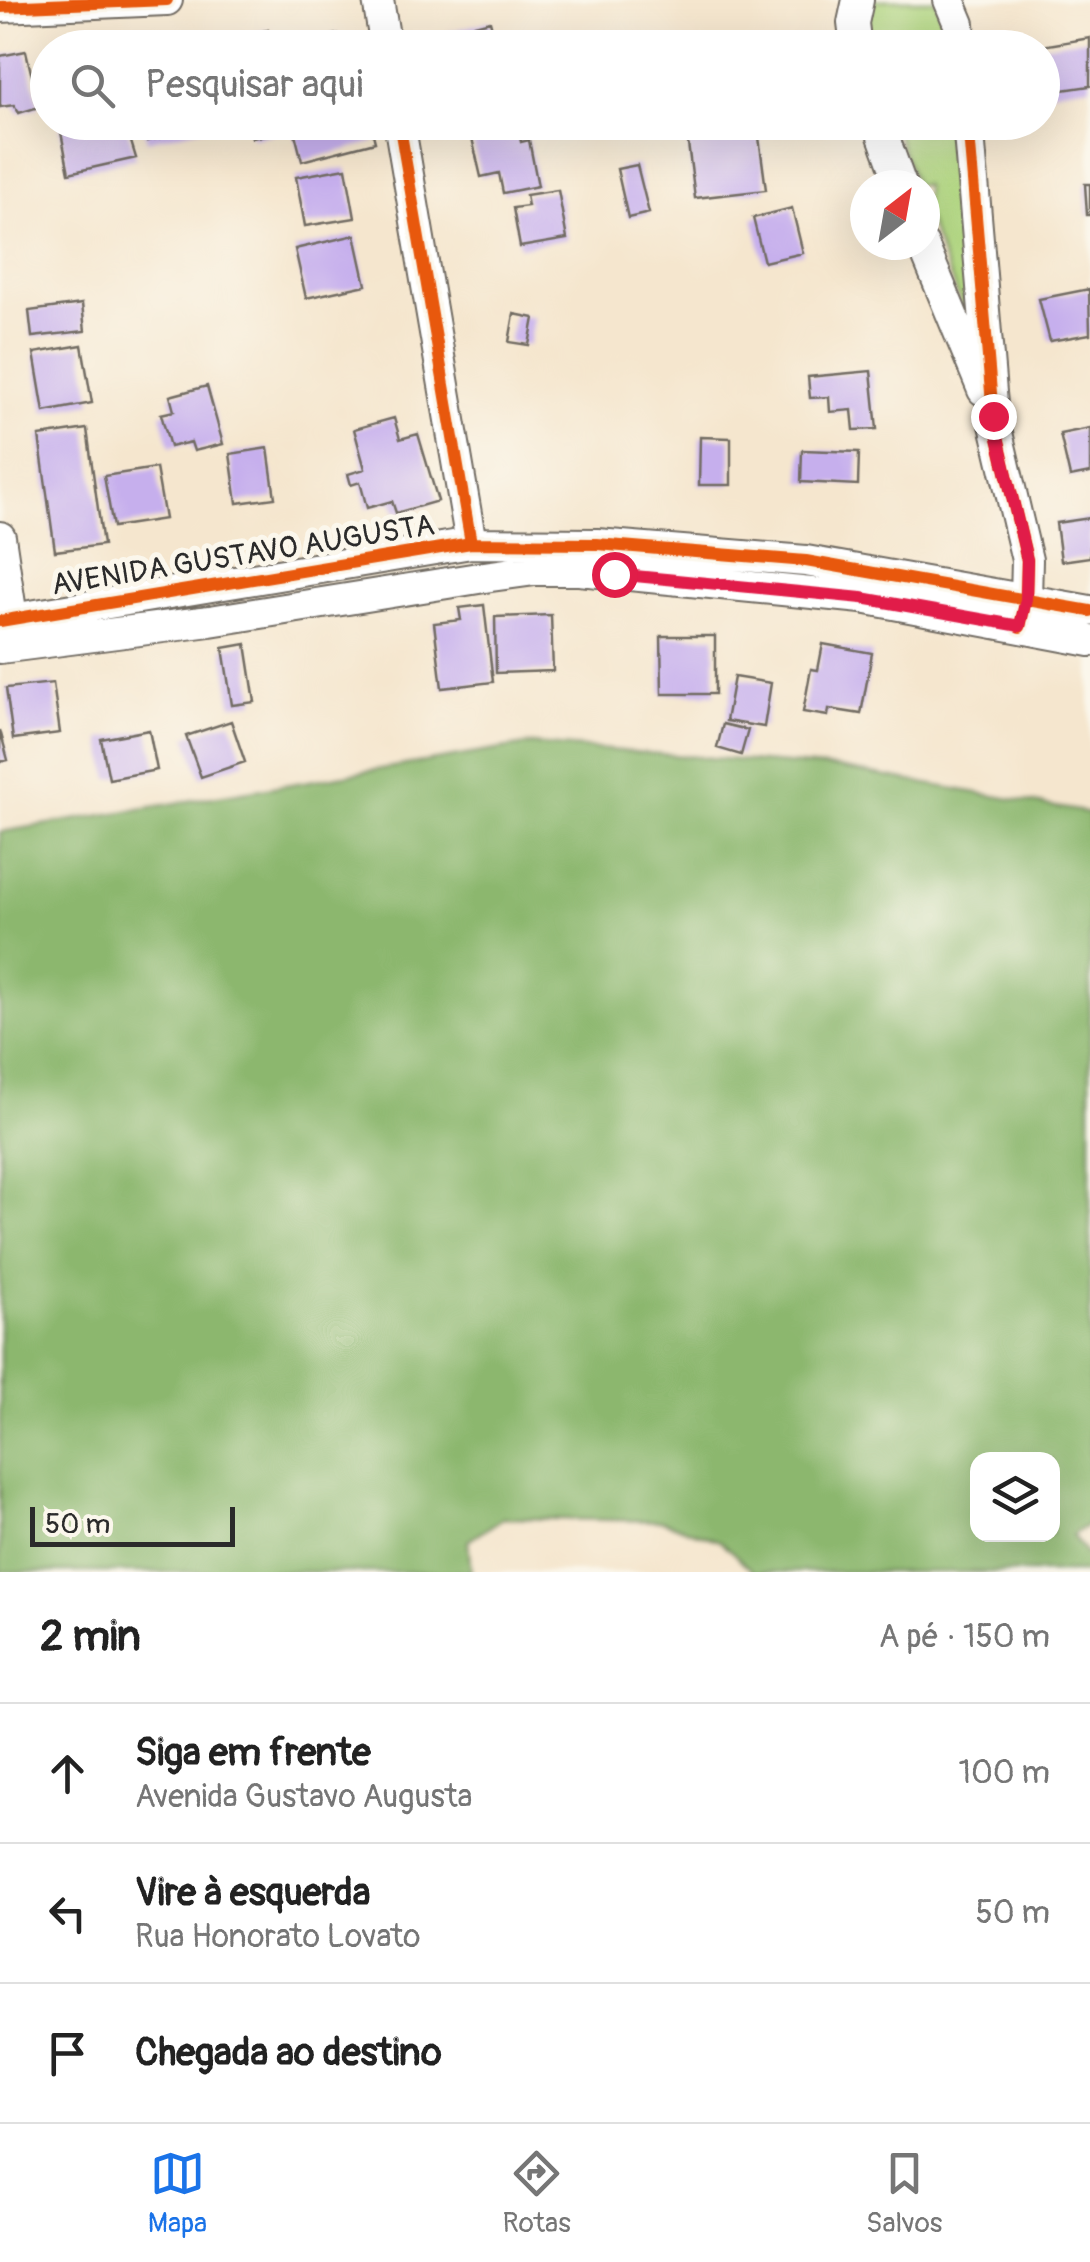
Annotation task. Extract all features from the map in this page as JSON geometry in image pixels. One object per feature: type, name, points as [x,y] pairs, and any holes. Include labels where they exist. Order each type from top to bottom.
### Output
[{"type":"street","points":[[0,7],[167,0]]},
{"type":"street","points":[[378,0],[383,30]]},
{"type":"street","points":[[853,30],[858,0]]},
{"type":"street","points":[[950,0],[959,30]]},
{"type":"street","points":[[402,140],[472,543]]},
{"type":"street","points":[[885,140],[896,170]]},
{"type":"street","points":[[970,140],[993,416],[1027,560],[1023,613]]},
{"type":"street","points":[[929,260],[993,416]]},
{"type":"street","points":[[0,537],[7,633]]},
{"type":"street","name":"AVENIDA GUSTAVO AUGUSTA","points":[[7,633],[472,543],[598,544],[806,561],[1023,613],[1090,641]]},
{"type":"street","name":"AVENIDA GUSTAVO AUGUSTA","points":[[7,633],[210,621],[535,570],[579,570],[1023,613],[1090,611]]},
{"type":"green space","points":[[871,0],[936,0],[946,30],[866,30]]},
{"type":"green space","points":[[899,140],[957,140],[978,345],[940,252],[940,170],[910,170]]},
{"type":"green space","points":[[532,744],[838,768],[1090,813],[1090,1523],[1072,1535],[1090,1560],[1090,1572],[754,1572],[720,1541],[663,1521],[503,1518],[468,1541],[471,1572],[0,1572],[0,832]]},
{"type":"building","points":[[490,21],[492,30],[456,30]]},
{"type":"building","points":[[1090,38],[1090,86],[1060,90],[1060,43]]},
{"type":"building","points":[[26,51],[30,110],[19,113],[14,105],[0,107],[0,56]]},
{"type":"building","points":[[63,140],[130,140],[136,158],[69,173]]},
{"type":"building","points":[[297,140],[374,140],[375,142],[302,161]]},
{"type":"building","points":[[472,140],[529,140],[538,186],[503,193],[499,173],[481,177]]},
{"type":"building","points":[[688,140],[759,140],[766,190],[695,198]]},
{"type":"building","points":[[637,165],[649,213],[628,218],[617,169]]},
{"type":"building","points":[[346,168],[355,218],[305,226],[296,177]]},
{"type":"building","points":[[1085,184],[1090,184],[1090,215],[1087,215]]},
{"type":"building","points":[[558,190],[567,239],[520,247],[513,208],[528,206],[526,195]]},
{"type":"building","points":[[792,208],[803,253],[764,262],[753,218]]},
{"type":"building","points":[[355,235],[366,285],[306,298],[295,249]]},
{"type":"building","points":[[1089,289],[1090,334],[1050,341],[1039,299]]},
{"type":"building","points":[[82,304],[85,331],[32,337],[29,311]]},
{"type":"building","points":[[514,314],[534,318],[529,345],[509,342]]},
{"type":"building","points":[[82,345],[92,403],[44,412],[34,353]]},
{"type":"building","points":[[871,371],[877,429],[854,430],[852,410],[830,412],[829,397],[810,398],[808,377]]},
{"type":"building","points":[[207,386],[223,444],[194,451],[191,442],[170,447],[161,414],[174,411],[170,396]]},
{"type":"building","points":[[394,418],[400,439],[418,434],[438,501],[396,513],[392,501],[367,508],[360,482],[351,485],[348,474],[365,469],[354,429]]},
{"type":"building","points":[[1090,428],[1090,473],[1070,477],[1060,434]]},
{"type":"building","points":[[87,429],[103,545],[55,551],[39,436]]},
{"type":"building","points":[[700,437],[731,438],[731,485],[699,485]]},
{"type":"building","points":[[268,448],[275,498],[237,503],[230,454]]},
{"type":"building","points":[[802,450],[859,452],[858,485],[801,482]]},
{"type":"building","points":[[156,468],[165,519],[113,527],[104,476]]},
{"type":"building","points":[[1090,518],[1090,557],[1061,561],[1056,523]]},
{"type":"building","points":[[484,605],[493,682],[442,688],[434,623],[461,620],[459,608]]},
{"type":"building","points":[[551,615],[553,671],[496,673],[495,617]]},
{"type":"building","points":[[661,636],[715,636],[715,694],[662,694]]},
{"type":"building","points":[[246,644],[255,702],[232,705],[223,648]]},
{"type":"building","points":[[823,644],[872,653],[861,714],[829,709],[828,716],[803,712],[811,669],[818,670]]},
{"type":"building","points":[[734,677],[771,683],[764,727],[726,721]]},
{"type":"building","points":[[53,683],[60,733],[13,739],[6,688]]},
{"type":"building","points":[[231,721],[245,762],[201,777],[186,736]]},
{"type":"building","points":[[723,724],[748,730],[741,755],[717,748]]},
{"type":"building","points":[[0,730],[8,760],[0,762]]},
{"type":"building","points":[[149,730],[157,770],[109,779],[101,739]]},
{"type":"cycle path","points":[[0,7],[167,0]]},
{"type":"cycle path","points":[[402,140],[471,543]]},
{"type":"cycle path","points":[[970,140],[993,416],[1027,560],[1026,599],[1020,627]]},
{"type":"cycle path","points":[[0,621],[471,543],[597,544],[806,561],[1090,611]]},
{"type":"route","points":[[614,574],[803,590],[1020,626],[1026,599],[1027,560],[993,416]]}]
